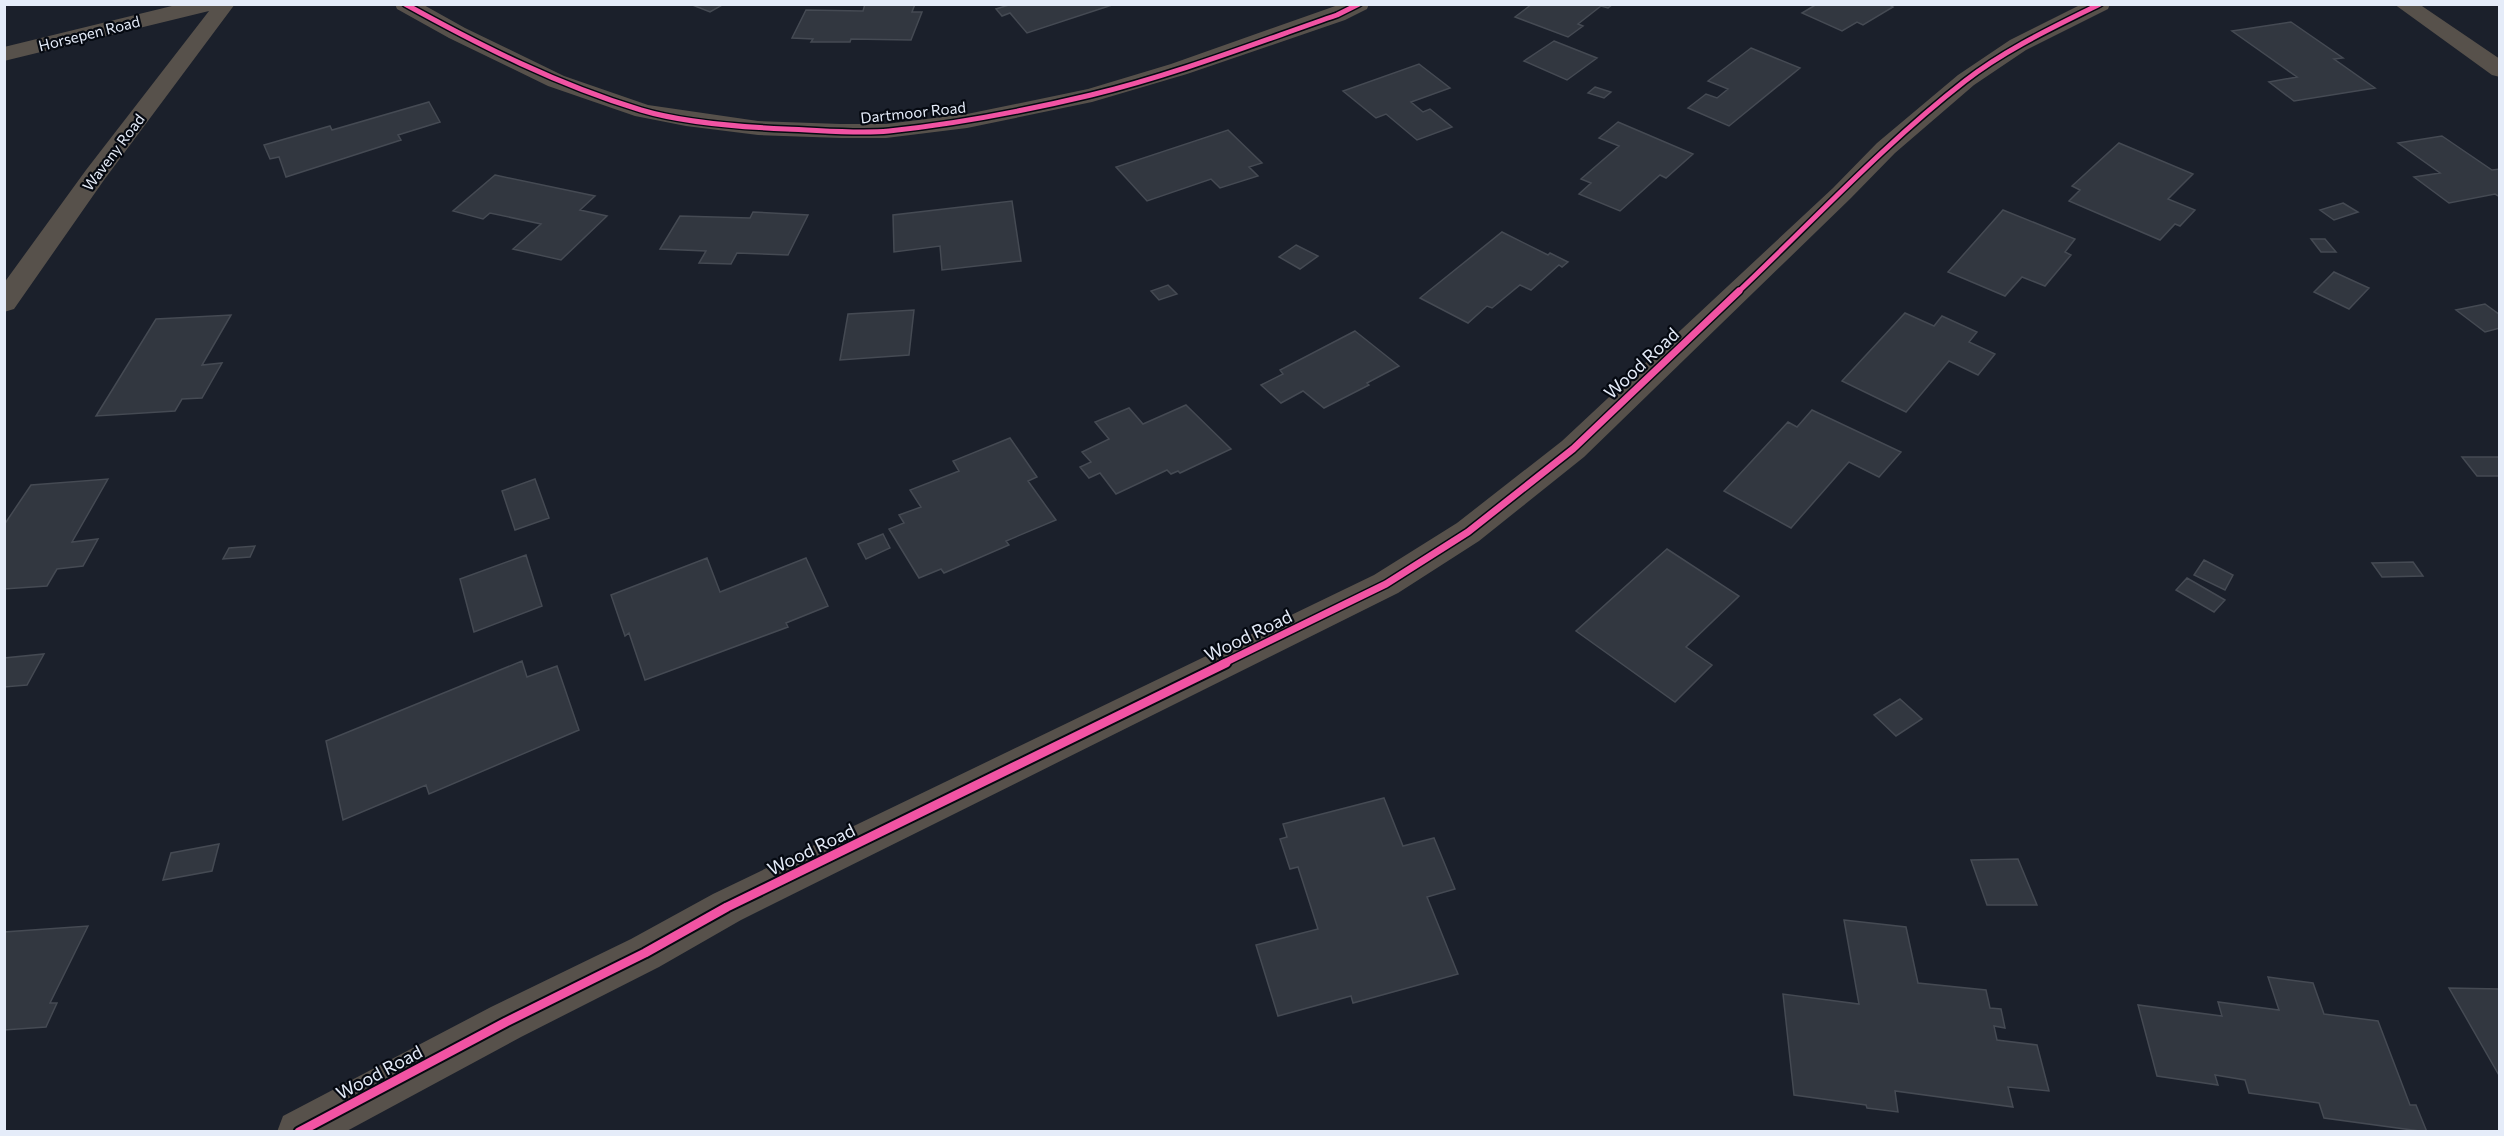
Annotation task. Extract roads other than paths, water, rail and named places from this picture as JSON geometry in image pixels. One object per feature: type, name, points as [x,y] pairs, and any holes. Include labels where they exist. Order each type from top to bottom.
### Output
[{"type":"street","name":"Horsepen Road","points":[[4,54],[209,4]]},
{"type":"street","name":"Waveny Road","points":[[4,303],[96,175],[225,4]]},
{"type":"street","name":"Dartmoor Road","points":[[405,4],[457,33],[556,81],[644,111],[758,128],[841,131],[886,131],[967,121],[1092,95],[1202,61],[1337,15],[1359,4]]},
{"type":"street","name":"Wood Road","points":[[299,1131],[506,1022],[645,953],[727,907],[1386,584],[1468,532],[1573,448],[1834,202],[1886,148],[1966,80],[2018,45],[2100,4]]},
{"type":"street","points":[[2404,4],[2499,70]]}]
